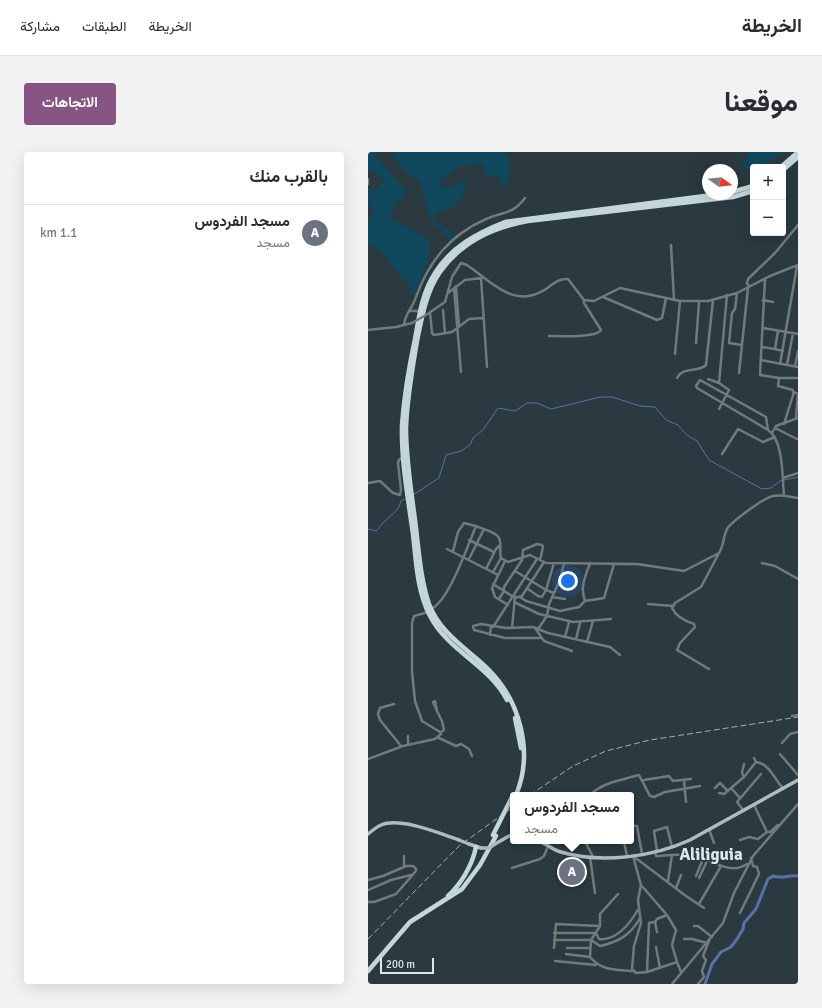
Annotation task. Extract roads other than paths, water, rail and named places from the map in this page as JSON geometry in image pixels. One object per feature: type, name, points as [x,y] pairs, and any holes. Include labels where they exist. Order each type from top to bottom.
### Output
[{"type":"highway","points":[[784,164],[798,152]]},
{"type":"highway","points":[[786,167],[798,157]]},
{"type":"highway","points":[[738,190],[750,187]]},
{"type":"highway","points":[[430,610],[422,573],[408,467],[406,428],[413,366],[423,312],[430,290],[446,264],[472,242],[493,230],[510,225],[733,197],[750,192]]},
{"type":"highway","points":[[517,792],[522,779],[523,759],[518,729],[506,697],[482,668],[447,638],[436,626],[419,582],[404,457],[402,426],[404,401],[420,311],[429,283],[447,256],[467,240],[497,225],[521,218],[702,196]]},
{"type":"highway","points":[[514,792],[523,759]]},
{"type":"highway","points":[[368,968],[408,920],[422,910],[448,896],[460,886],[472,872],[495,836],[510,802]]},
{"type":"highway","points":[[368,971],[410,922],[462,888],[480,865],[510,808]]},
{"type":"highway","points":[[469,844],[473,850],[473,857]]},
{"type":"highway","points":[[472,872],[469,868],[479,848]]},
{"type":"highway","points":[[448,896],[461,882],[479,848]]},
{"type":"main road","points":[[544,844],[562,853],[611,859],[672,847],[690,840],[798,780]]},
{"type":"main road","points":[[368,834],[381,825],[403,824],[459,840],[479,848],[489,848],[510,836]]},
{"type":"street","points":[[368,179],[368,184]]},
{"type":"street","points":[[404,325],[404,320],[410,311],[426,272],[442,250],[470,228],[481,222],[516,209],[525,198]]},
{"type":"street","points":[[739,373],[748,279],[775,253],[798,225]]},
{"type":"street","points":[[671,245],[674,300]]},
{"type":"street","points":[[368,330],[381,330],[412,323],[444,303],[452,277],[461,263],[465,263],[482,278],[506,293],[525,298],[541,292],[559,280],[568,279],[584,300],[584,303],[601,328],[600,333],[590,335],[549,336]]},
{"type":"street","points":[[584,300],[594,301],[620,288],[680,301],[699,302],[713,300],[737,293],[797,265]]},
{"type":"street","points":[[780,364],[797,265]]},
{"type":"street","points":[[447,294],[466,279],[482,278]]},
{"type":"street","points":[[482,278],[483,318],[487,367]]},
{"type":"street","points":[[765,279],[760,375],[779,378],[798,378]]},
{"type":"street","points":[[455,287],[461,372]]},
{"type":"street","points":[[737,293],[735,309],[732,313],[729,343],[742,345]]},
{"type":"street","points":[[719,382],[727,295]]},
{"type":"street","points":[[603,297],[657,320],[662,318],[666,298]]},
{"type":"street","points":[[677,378],[681,370],[701,368],[706,365],[713,300]]},
{"type":"street","points":[[763,300],[773,302]]},
{"type":"street","points":[[675,354],[680,301]]},
{"type":"street","points":[[696,343],[699,302]]},
{"type":"street","points":[[443,310],[445,334]]},
{"type":"street","points":[[410,311],[420,311]]},
{"type":"street","points":[[430,312],[432,333],[445,334],[458,328],[469,319],[483,318]]},
{"type":"street","points":[[763,328],[798,334]]},
{"type":"street","points":[[775,349],[778,331]]},
{"type":"street","points":[[788,365],[793,333]]},
{"type":"street","points":[[762,347],[783,351]]},
{"type":"street","points":[[761,360],[797,367],[798,351]]},
{"type":"street","points":[[772,433],[775,428],[797,418],[798,394],[793,392],[793,390],[778,386],[779,378]]},
{"type":"street","points":[[708,379],[719,382],[729,390],[719,409]]},
{"type":"street","points":[[768,430],[766,417],[700,380],[697,388],[768,430],[775,437],[783,478],[784,495]]},
{"type":"street","points":[[784,424],[793,392]]},
{"type":"street","points":[[775,428],[797,439]]},
{"type":"street","points":[[722,454],[738,429],[763,442],[775,437]]},
{"type":"street","points":[[368,483],[380,481],[393,493],[400,495],[401,490],[398,463],[399,460],[404,457]]},
{"type":"street","points":[[783,478],[798,473]]},
{"type":"street","points":[[709,668],[677,650],[680,643],[695,627],[694,624],[684,621],[678,616],[672,610],[673,606],[675,603],[701,587],[707,580],[719,553],[723,548],[727,530],[732,524],[767,498],[784,495],[798,498]]},
{"type":"street","points":[[453,551],[462,524],[476,526],[498,536],[501,558],[493,572]]},
{"type":"street","points":[[441,732],[422,721],[415,700],[412,672],[412,623],[414,616],[430,610],[439,604],[450,587],[476,526]]},
{"type":"street","points":[[469,559],[484,529]]},
{"type":"street","points":[[470,540],[494,552]]},
{"type":"street","points":[[490,635],[492,626],[514,597],[515,592],[525,577],[539,560],[543,547],[538,544],[523,550],[522,559],[499,599]]},
{"type":"street","points":[[486,569],[494,552],[500,545]]},
{"type":"street","points":[[447,549],[498,575]]},
{"type":"street","points":[[504,561],[522,559],[530,555],[544,562],[637,564],[684,571],[719,553]]},
{"type":"street","points":[[501,558],[504,561]]},
{"type":"street","points":[[504,561],[493,584],[492,590],[499,599],[508,605]]},
{"type":"street","points":[[520,597],[528,589],[544,562]]},
{"type":"street","points":[[528,589],[540,597],[546,590],[554,563]]},
{"type":"street","points":[[536,629],[547,616],[552,597],[562,574],[564,563]]},
{"type":"street","points":[[585,601],[582,593],[583,584],[590,563]]},
{"type":"street","points":[[762,563],[775,566],[798,579]]},
{"type":"street","points":[[514,597],[520,597],[527,602],[548,609],[568,610],[582,605],[585,601],[604,598],[614,564]]},
{"type":"street","points":[[515,571],[546,590],[554,593]]},
{"type":"street","points":[[493,584],[504,589],[514,597],[516,604],[512,628]]},
{"type":"street","points":[[552,597],[565,599]]},
{"type":"street","points":[[524,608],[527,602]]},
{"type":"street","points":[[516,604],[547,616],[570,622],[580,623],[611,619]]},
{"type":"street","points":[[648,604],[673,606]]},
{"type":"street","points":[[587,642],[593,621]]},
{"type":"street","points":[[565,637],[570,622]]},
{"type":"street","points":[[576,639],[580,623]]},
{"type":"street","points":[[540,638],[507,639],[474,630],[473,626],[481,624],[536,629],[610,647],[620,655]]},
{"type":"street","points":[[536,629],[540,638],[551,645],[572,651]]},
{"type":"street","points":[[394,704],[380,708],[378,714],[380,720],[401,746]]},
{"type":"street","points":[[437,711],[444,731],[441,732],[439,738]]},
{"type":"street","points":[[792,716],[798,715]]},
{"type":"street","points":[[782,743],[790,734],[798,732]]},
{"type":"street","points":[[408,736],[408,745]]},
{"type":"street","points":[[368,760],[401,746],[439,738],[456,746],[461,744],[468,748],[472,756]]},
{"type":"street","points":[[780,754],[798,775]]},
{"type":"street","points":[[719,793],[724,794],[744,777],[755,760],[768,768],[783,789]]},
{"type":"street","points":[[744,764],[742,773],[744,777]]},
{"type":"street","points":[[593,792],[596,788],[606,784],[639,774],[644,780],[650,796],[654,797],[665,792],[700,786]]},
{"type":"street","points":[[744,810],[737,802],[761,774]]},
{"type":"street","points":[[644,780],[669,776],[673,782],[691,779]]},
{"type":"street","points":[[684,781],[686,802]]},
{"type":"street","points":[[715,788],[720,783],[727,790]]},
{"type":"street","points":[[731,788],[740,798]]},
{"type":"street","points":[[672,984],[726,919],[732,898],[751,858],[798,804]]},
{"type":"street","points":[[754,805],[767,832]]},
{"type":"street","points":[[740,840],[749,837],[758,839],[780,825]]},
{"type":"street","points":[[634,826],[637,826],[642,854]]},
{"type":"street","points":[[672,847],[667,827],[654,831],[656,856],[691,855],[734,870],[748,864]]},
{"type":"street","points":[[709,829],[714,843]]},
{"type":"street","points":[[586,844],[592,857],[595,893]]},
{"type":"street","points":[[625,844],[627,857]]},
{"type":"street","points":[[512,868],[540,859],[544,856],[548,846]]},
{"type":"street","points":[[668,881],[672,855]]},
{"type":"street","points":[[404,856],[404,866]]},
{"type":"street","points":[[632,856],[704,908]]},
{"type":"street","points":[[632,856],[641,885],[667,915],[676,930],[672,945],[681,972]]},
{"type":"street","points":[[740,913],[759,874],[757,867],[752,866],[751,858]]},
{"type":"street","points":[[696,876],[704,859]]},
{"type":"street","points":[[699,878],[707,861]]},
{"type":"street","points":[[368,880],[383,876],[404,866],[414,866],[416,869],[396,894],[374,902],[368,902]]},
{"type":"street","points":[[699,904],[721,866]]},
{"type":"street","points":[[368,890],[390,880],[412,875]]},
{"type":"street","points":[[676,888],[681,875]]},
{"type":"street","points":[[634,971],[632,969],[633,952],[640,918],[639,892],[641,885]]},
{"type":"street","points":[[597,965],[590,957],[590,940],[600,926],[600,914],[618,894]]},
{"type":"street","points":[[596,933],[599,939],[603,940],[616,934],[628,926],[640,908]]},
{"type":"street","points":[[647,972],[649,923],[655,922],[656,919],[667,915]]},
{"type":"street","points":[[554,940],[590,940],[600,946],[614,943],[631,932],[640,918]]},
{"type":"street","points":[[655,922],[657,932]]},
{"type":"street","points":[[554,948],[554,933],[556,924],[600,926]]},
{"type":"street","points":[[694,926],[698,926],[711,938]]},
{"type":"street","points":[[554,933],[596,933]]},
{"type":"street","points":[[698,984],[704,976],[702,971],[706,960],[703,956],[711,938]]},
{"type":"street","points":[[684,939],[692,939],[707,943]]},
{"type":"street","points":[[656,947],[660,968]]},
{"type":"street","points":[[567,948],[589,948]]},
{"type":"street","points":[[566,954],[590,957]]},
{"type":"street","points":[[555,961],[597,965],[610,970],[634,971],[636,973],[647,972],[677,962]]},
{"type":"waterway","points":[[413,495],[439,478],[446,455],[461,451],[470,445],[473,438],[483,430],[498,408],[515,411],[527,403],[537,403],[551,409],[600,397],[612,397],[640,406],[655,407],[666,420],[678,425],[687,435],[697,441],[709,460],[762,489],[771,488],[780,481],[798,477]]},
{"type":"waterway","points":[[368,529],[376,531],[379,529],[400,505],[401,501],[405,499]]},
{"type":"waterway","points":[[705,984],[712,964],[721,952],[731,947],[743,929],[744,923],[756,909],[768,879],[773,876],[798,876]]},
{"type":"railway","points":[[534,792],[573,766],[606,751],[650,740],[798,717]]},
{"type":"railway","points":[[368,939],[459,846],[510,809]]},
{"type":"place","name":"مسجد الفردوس","points":[[572,872]]},
{"type":"district","name":"Aliliguia","points":[[711,854]]}]
